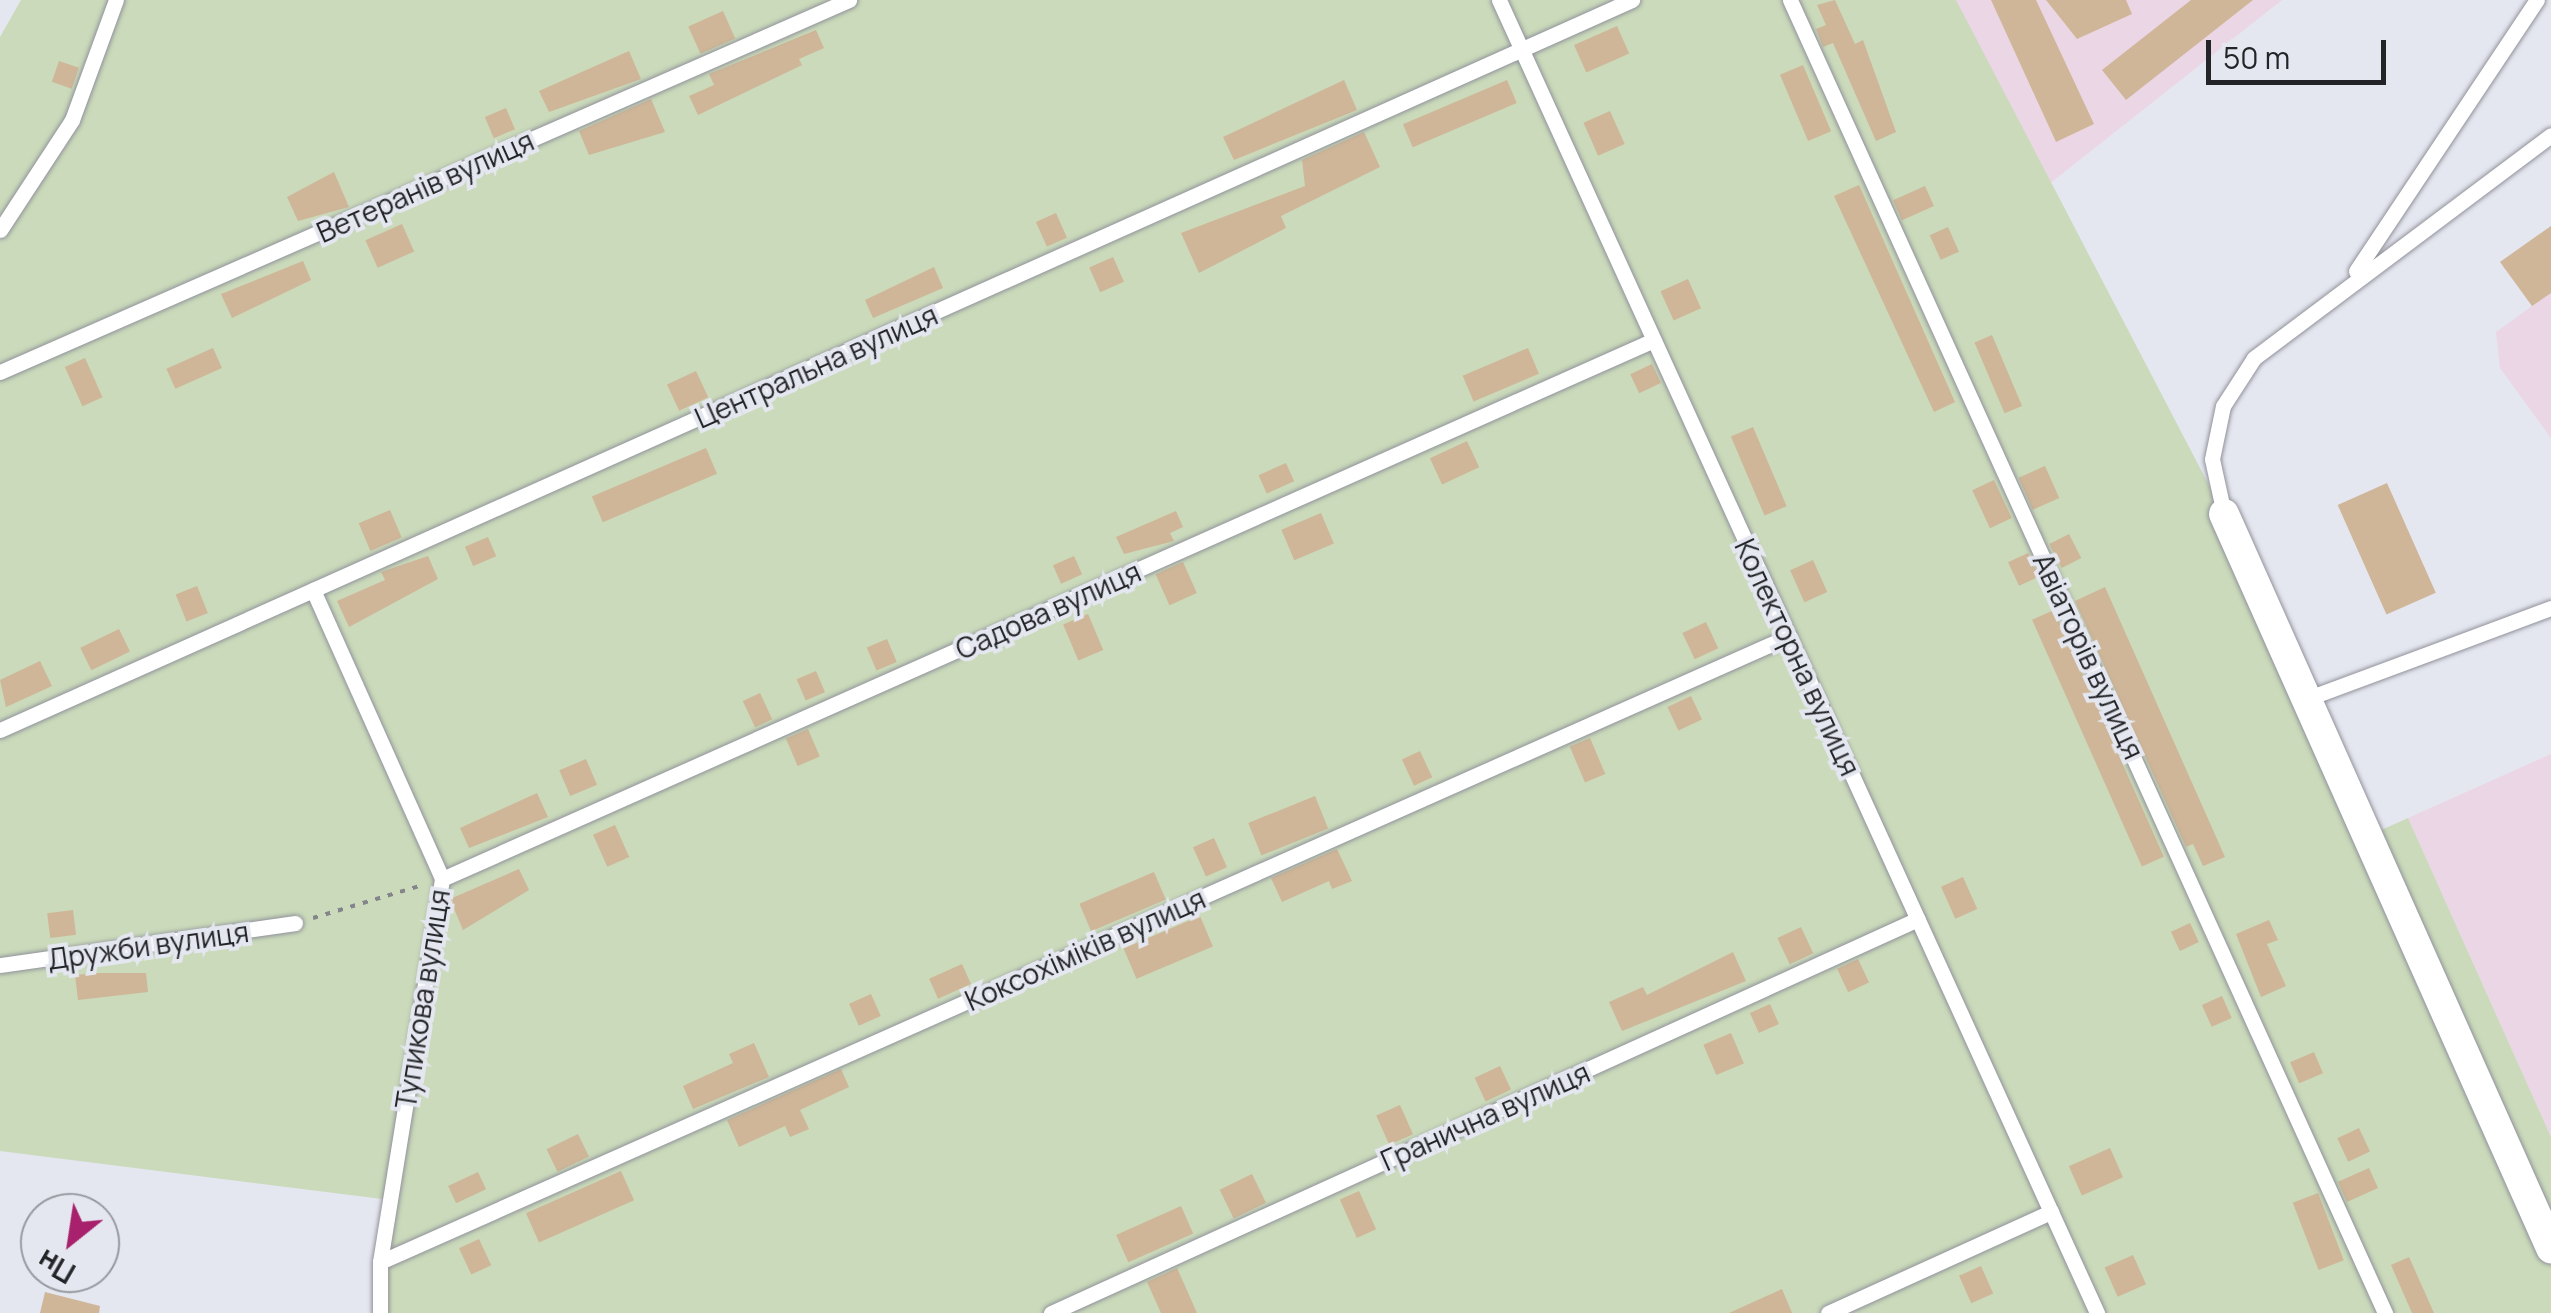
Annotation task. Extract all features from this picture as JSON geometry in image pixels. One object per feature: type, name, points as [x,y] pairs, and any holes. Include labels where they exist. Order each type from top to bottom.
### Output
[{"type":"street","points":[[2224,514],[2551,1248]]},
{"type":"lane","points":[[0,230],[72,120],[116,0]]},
{"type":"lane","name":"Ветеранів вулиця","points":[[0,372],[849,0]]},
{"type":"lane","name":"Колекторна вулиця","points":[[1499,0],[2097,1313]]},
{"type":"lane","name":"Центральна вулиця","points":[[0,730],[1632,0]]},
{"type":"lane","name":"Авіаторів вулиця","points":[[1790,0],[2384,1313]]},
{"type":"lane","points":[[2349,282],[2537,0]]},
{"type":"lane","points":[[2224,514],[2212,459],[2224,406],[2254,358],[2349,282],[2551,135]]},
{"type":"lane","name":"Садова вулиця","points":[[442,879],[1654,340]]},
{"type":"lane","name":"Тупикова вулиця","points":[[313,590],[442,879],[380,1262],[380,1313]]},
{"type":"lane","points":[[2306,699],[2551,608]]},
{"type":"lane","name":"Коксохіміків вулиця","points":[[380,1262],[1789,636]]},
{"type":"lane","name":"Гранична вулиця","points":[[1051,1313],[1918,919]]},
{"type":"lane","name":"Дружби вулиця","points":[[0,965],[296,924]]},
{"type":"lane","points":[[1828,1313],[2051,1212]]},
{"type":"path","points":[[296,924],[442,879]]},
{"type":"shaded area","points":[[1956,0],[2282,0],[2048,185]]},
{"type":"shaded area","points":[[2551,226],[2551,438],[2500,368],[2496,332],[2532,306],[2500,262]]},
{"type":"shaded area","points":[[2551,754],[2551,1137],[2408,818]]},
{"type":"green space","points":[[21,0],[1612,0],[1616,7],[1632,0],[1956,0],[2224,514],[2368,836],[2408,818],[2551,1137],[2551,1313],[380,1313],[390,1200],[0,1151],[0,37]]},
{"type":"building","points":[[1835,0],[1855,44],[1863,40],[1896,132],[1876,141],[1833,43],[1823,47],[1816,29],[1826,25],[1817,5]]},
{"type":"building","points":[[1991,0],[2036,0],[2094,124],[2056,142]]},
{"type":"building","points":[[2046,0],[2126,0],[2132,14],[2077,39]]},
{"type":"building","points":[[2191,0],[2253,0],[2126,100],[2102,70]]},
{"type":"building","points":[[723,11],[735,38],[700,54],[688,26]]},
{"type":"building","points":[[1617,26],[1629,53],[1586,73],[1574,45]]},
{"type":"building","points":[[816,30],[824,48],[799,59],[802,65],[698,115],[689,96],[714,85],[709,74]]},
{"type":"building","points":[[629,51],[641,79],[549,112],[539,91]]},
{"type":"building","points":[[59,61],[79,68],[72,89],[52,82]]},
{"type":"building","points":[[1803,65],[1831,131],[1808,141],[1780,75]]},
{"type":"building","points":[[1344,80],[1357,110],[1234,160],[1223,137]]},
{"type":"building","points":[[1507,80],[1517,103],[1413,147],[1403,124]]},
{"type":"building","points":[[651,99],[665,132],[589,155],[579,131]]},
{"type":"building","points":[[506,108],[515,129],[494,138],[485,117]]},
{"type":"building","points":[[1610,111],[1625,144],[1598,156],[1584,123]]},
{"type":"building","points":[[1364,132],[1380,167],[1281,216],[1286,228],[1199,273],[1181,233],[1305,186],[1302,160]]},
{"type":"building","points":[[334,172],[349,207],[298,221],[287,197]]},
{"type":"building","points":[[1859,185],[1955,402],[1934,412],[1834,196]]},
{"type":"building","points":[[1925,186],[1934,206],[1902,220],[1893,200]]},
{"type":"building","points":[[1056,213],[1067,238],[1047,247],[1036,222]]},
{"type":"building","points":[[402,224],[414,251],[378,268],[365,240]]},
{"type":"building","points":[[2551,226],[2551,293],[2532,306],[2500,262]]},
{"type":"building","points":[[1948,227],[1959,252],[1941,260],[1930,235]]},
{"type":"building","points":[[1113,257],[1124,282],[1100,292],[1089,268]]},
{"type":"building","points":[[303,261],[311,280],[232,318],[221,294]]},
{"type":"building","points":[[934,267],[943,288],[873,318],[865,300]]},
{"type":"building","points":[[1688,279],[1701,308],[1674,320],[1661,291]]},
{"type":"building","points":[[1992,335],[2022,406],[2005,413],[1975,342]]},
{"type":"building","points":[[213,348],[222,368],[175,389],[166,369]]},
{"type":"building","points":[[1528,348],[1539,374],[1474,402],[1463,376]]},
{"type":"building","points":[[85,358],[102,397],[82,406],[65,367]]},
{"type":"building","points":[[1652,364],[1661,383],[1639,393],[1630,374]]},
{"type":"building","points":[[696,371],[708,397],[679,411],[667,385]]},
{"type":"building","points":[[1753,427],[1787,506],[1765,516],[1731,436]]},
{"type":"building","points":[[1467,441],[1479,467],[1442,485],[1430,458]]},
{"type":"building","points":[[706,448],[717,474],[603,522],[592,496]]},
{"type":"building","points":[[1286,463],[1294,481],[1267,493],[1259,475]]},
{"type":"building","points":[[2045,466],[2059,498],[2033,510],[2019,478]]},
{"type":"building","points":[[1994,480],[2012,518],[1990,528],[1972,490]]},
{"type":"building","points":[[2387,483],[2436,593],[2386,615],[2338,505]]},
{"type":"building","points":[[390,510],[402,538],[370,551],[359,523]]},
{"type":"building","points":[[1176,511],[1183,527],[1170,533],[1174,541],[1124,554],[1116,537]]},
{"type":"building","points":[[1321,513],[1334,543],[1294,560],[1281,530]]},
{"type":"building","points":[[2069,534],[2081,558],[2062,568],[2049,544]]},
{"type":"building","points":[[488,537],[496,556],[473,566],[465,547]]},
{"type":"building","points":[[2028,553],[2039,577],[2019,586],[2008,562]]},
{"type":"building","points":[[428,556],[438,579],[349,627],[337,601],[385,580],[381,572]]},
{"type":"building","points":[[1074,556],[1082,574],[1061,584],[1053,565]]},
{"type":"building","points":[[1813,560],[1827,592],[1804,602],[1790,570]]},
{"type":"building","points":[[1183,562],[1197,593],[1169,605],[1156,574]]},
{"type":"building","points":[[197,586],[208,613],[187,622],[176,595]]},
{"type":"building","points":[[2105,587],[2225,857],[2203,866],[2193,844],[2186,847],[2075,601]]},
{"type":"building","points":[[2054,610],[2164,857],[2142,866],[2032,620]]},
{"type":"building","points":[[1088,614],[1103,650],[1078,660],[1063,625]]},
{"type":"building","points":[[1706,622],[1718,648],[1695,659],[1682,633]]},
{"type":"building","points":[[119,629],[130,651],[91,670],[80,648]]},
{"type":"building","points":[[887,639],[897,662],[877,671],[867,648]]},
{"type":"building","points":[[40,661],[52,686],[6,707],[0,680]]},
{"type":"building","points":[[816,671],[825,692],[806,700],[797,679]]},
{"type":"building","points":[[760,693],[772,719],[755,727],[743,701]]},
{"type":"building","points":[[1691,696],[1702,720],[1678,731],[1667,707]]},
{"type":"building","points":[[808,729],[820,757],[798,766],[786,738]]},
{"type":"building","points":[[1590,738],[1605,774],[1585,782],[1570,747]]},
{"type":"building","points":[[1420,751],[1432,777],[1414,786],[1402,759]]},
{"type":"building","points":[[586,759],[597,785],[570,796],[559,770]]},
{"type":"building","points":[[537,793],[548,817],[469,848],[460,828]]},
{"type":"building","points":[[1315,796],[1328,828],[1261,855],[1248,823]]},
{"type":"building","points":[[615,825],[629,857],[607,867],[593,835]]},
{"type":"building","points":[[1214,838],[1227,867],[1206,877],[1193,847]]},
{"type":"building","points":[[1337,849],[1352,881],[1332,889],[1329,881],[1282,902],[1271,878]]},
{"type":"building","points":[[519,869],[529,890],[463,930],[450,899]]},
{"type":"building","points":[[1154,872],[1166,900],[1091,931],[1079,904]]},
{"type":"building","points":[[1963,877],[1977,909],[1955,919],[1941,887]]},
{"type":"building","points":[[73,910],[76,935],[50,938],[47,913]]},
{"type":"building","points":[[1200,916],[1213,946],[1136,979],[1124,948]]},
{"type":"building","points":[[2269,920],[2278,940],[2267,944],[2286,986],[2261,997],[2236,934]]},
{"type":"building","points":[[2190,923],[2199,942],[2180,951],[2171,932]]},
{"type":"building","points":[[1801,927],[1813,953],[1790,964],[1777,938]]},
{"type":"building","points":[[1733,952],[1746,981],[1622,1031],[1609,1002],[1643,987],[1647,995]]},
{"type":"building","points":[[1858,959],[1869,983],[1848,992],[1837,969]]},
{"type":"building","points":[[962,964],[971,984],[938,999],[929,979]]},
{"type":"building","points":[[146,973],[148,992],[78,1000],[75,975]]},
{"type":"building","points":[[871,994],[881,1016],[859,1026],[849,1004]]},
{"type":"building","points":[[2222,996],[2232,1018],[2212,1027],[2202,1005]]},
{"type":"building","points":[[1770,1004],[1779,1024],[1759,1033],[1750,1013]]},
{"type":"building","points":[[1731,1033],[1744,1063],[1716,1075],[1703,1045]]},
{"type":"building","points":[[754,1043],[769,1077],[693,1109],[683,1086],[733,1063],[729,1054]]},
{"type":"building","points":[[2314,1052],[2323,1073],[2299,1083],[2290,1062]]},
{"type":"building","points":[[1500,1066],[1511,1090],[1486,1101],[1475,1078]]},
{"type":"building","points":[[841,1069],[849,1087],[800,1110],[809,1129],[790,1137],[785,1126],[739,1147],[727,1120]]},
{"type":"building","points":[[1400,1105],[1413,1134],[1389,1145],[1376,1116]]},
{"type":"building","points":[[2359,1128],[2370,1152],[2348,1162],[2337,1138]]},
{"type":"building","points":[[578,1134],[589,1156],[558,1172],[547,1149]]},
{"type":"building","points":[[2110,1148],[2123,1177],[2082,1196],[2069,1166]]},
{"type":"building","points":[[2369,1168],[2378,1188],[2347,1202],[2338,1182]]},
{"type":"building","points":[[621,1171],[634,1200],[539,1243],[526,1213]]},
{"type":"building","points":[[478,1172],[486,1189],[456,1203],[448,1186]]},
{"type":"building","points":[[1252,1174],[1266,1203],[1234,1219],[1220,1190]]},
{"type":"building","points":[[1359,1191],[1376,1229],[1357,1238],[1340,1200]]},
{"type":"building","points":[[2318,1193],[2344,1260],[2319,1270],[2293,1203]]},
{"type":"building","points":[[1181,1206],[1193,1233],[1128,1262],[1116,1235]]},
{"type":"building","points":[[479,1239],[491,1265],[471,1275],[459,1248]]},
{"type":"building","points":[[2133,1255],[2146,1284],[2118,1297],[2105,1268]]},
{"type":"building","points":[[2409,1257],[2434,1313],[2412,1313],[2391,1265]]},
{"type":"building","points":[[1981,1266],[1993,1293],[1971,1303],[1959,1276]]},
{"type":"building","points":[[1177,1268],[1197,1313],[1161,1313],[1147,1282]]},
{"type":"building","points":[[1782,1289],[1792,1313],[1729,1313]]},
{"type":"building","points":[[45,1293],[100,1306],[99,1313],[40,1313]]}]
